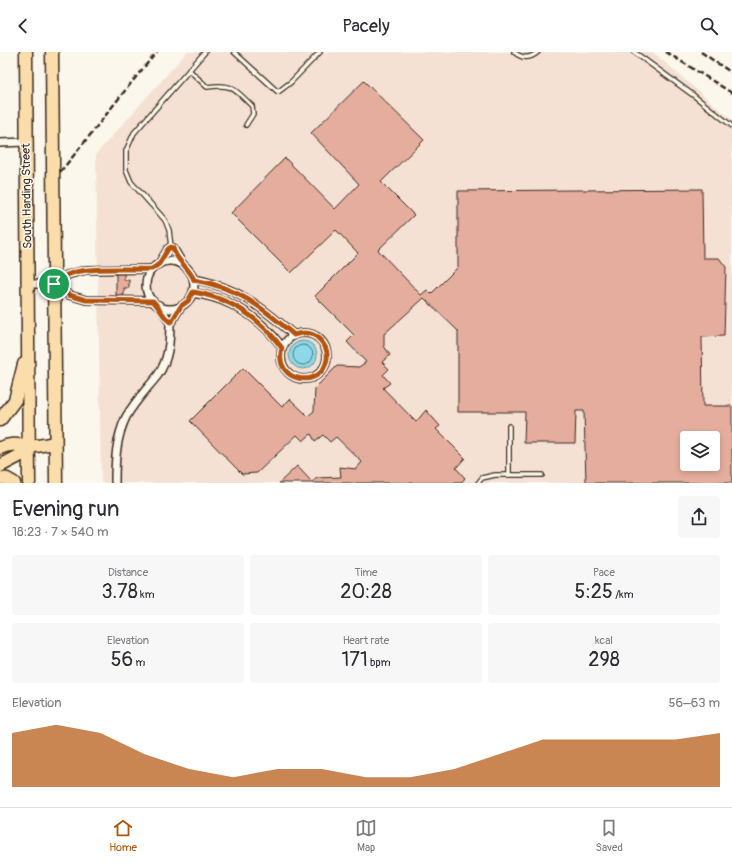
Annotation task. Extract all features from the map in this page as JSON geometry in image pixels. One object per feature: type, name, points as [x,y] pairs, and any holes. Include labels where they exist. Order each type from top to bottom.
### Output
[{"type":"main road","name":"South Harding Street","points":[[26,52],[29,483]]},
{"type":"main road","points":[[52,52],[56,483]]},
{"type":"main road","points":[[0,420],[15,400],[28,345]]},
{"type":"main road","points":[[0,448],[16,444],[29,446],[55,443]]},
{"type":"main road","points":[[0,466],[17,457],[29,446]]},
{"type":"main road","points":[[0,478],[7,479],[14,483]]},
{"type":"street","points":[[0,143],[26,142]]},
{"type":"street","points":[[115,483],[116,454],[121,429],[130,409],[162,368],[169,344],[170,322],[181,306],[188,301],[193,292],[194,280],[190,272],[175,254],[173,248],[171,247],[168,249],[159,264]]},
{"type":"street","points":[[170,322],[148,291],[146,284],[152,269],[159,264],[170,261],[182,264]]},
{"type":"street","points":[[54,284],[67,274],[86,270],[152,269]]},
{"type":"street","points":[[194,280],[216,284],[242,295],[266,311],[294,335]]},
{"type":"street","points":[[28,284],[54,284],[69,295],[86,300],[156,303],[170,308],[181,306]]},
{"type":"street","points":[[193,292],[217,298],[242,310],[266,328],[282,348]]},
{"type":"street","points":[[302,333],[311,334],[323,343],[327,358],[320,373],[307,379],[294,377],[286,371],[282,363],[282,348],[287,340],[294,335],[302,333]]},
{"type":"lane","points":[[171,247],[169,230],[165,220],[131,182],[126,170],[125,155],[134,133],[205,52]]},
{"type":"lane","points":[[235,52],[278,92],[291,82],[320,52]]},
{"type":"lane","points":[[514,52],[525,57],[530,57],[538,52]]},
{"type":"lane","points":[[634,52],[700,100],[732,126]]},
{"type":"lane","points":[[189,70],[207,87],[224,85],[232,87],[252,106],[253,114],[246,125]]},
{"type":"lane","points":[[509,426],[509,475]]},
{"type":"lane","points":[[478,483],[482,478],[495,475],[542,475]]},
{"type":"shaded area","points":[[187,52],[653,52],[732,120],[732,483],[101,483],[96,154]]},
{"type":"water","points":[[303,341],[309,342],[313,345],[316,349],[316,361],[313,365],[309,368],[303,369],[297,368],[293,365],[290,361],[289,355],[290,349],[293,345],[297,342]]},
{"type":"building","points":[[364,81],[424,140],[381,182],[414,215],[378,250],[421,295],[427,290],[431,294],[458,267],[458,191],[702,189],[703,258],[719,258],[726,267],[724,336],[702,337],[703,406],[732,406],[732,483],[586,483],[584,411],[576,411],[575,443],[524,443],[525,412],[458,412],[458,331],[424,298],[384,334],[384,346],[390,355],[382,362],[389,369],[383,375],[390,383],[383,388],[416,422],[426,410],[440,426],[436,429],[465,458],[456,468],[465,478],[461,483],[279,483],[297,466],[312,482],[317,478],[341,477],[340,467],[356,469],[362,462],[336,437],[330,442],[323,435],[315,441],[311,434],[303,441],[297,435],[257,473],[242,474],[190,421],[243,368],[282,407],[290,399],[308,416],[314,411],[315,388],[337,366],[359,367],[366,362],[347,342],[354,335],[315,296],[358,253],[336,230],[291,273],[231,213],[285,158],[335,209],[359,184],[311,133]]},
{"type":"building","points":[[116,273],[124,273],[124,280],[129,280],[129,288],[124,288],[124,295],[116,295]]},
{"type":"railway","points":[[60,172],[157,52]]},
{"type":"railway","points":[[666,52],[732,93]]},
{"type":"railway","points":[[701,52],[732,73]]},
{"type":"route","points":[[171,247],[182,264],[190,272],[194,280],[225,287],[252,300],[294,335],[307,333],[318,338],[326,348],[326,362],[322,371],[316,376],[307,379],[294,377],[286,371],[282,363],[282,348],[266,328],[242,310],[223,300],[210,296],[193,292],[170,322],[159,305],[153,301],[86,300],[69,295],[54,284],[67,274],[86,270],[152,269],[159,264],[168,249],[171,247]]}]
